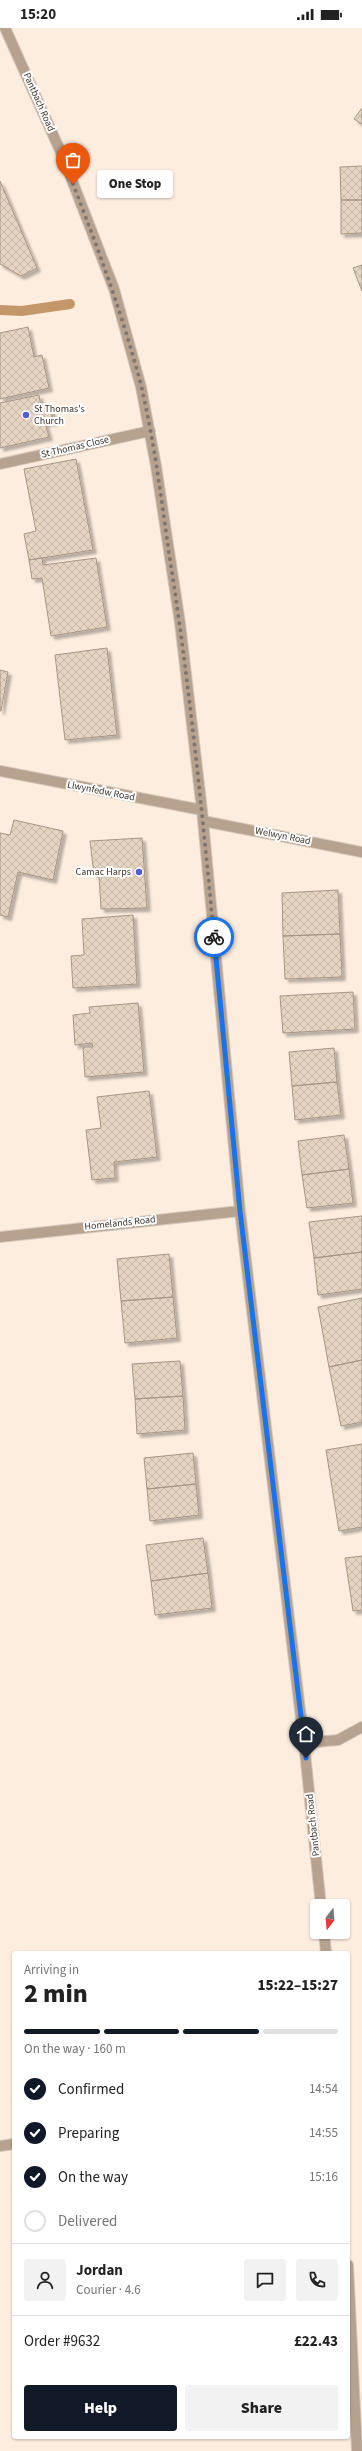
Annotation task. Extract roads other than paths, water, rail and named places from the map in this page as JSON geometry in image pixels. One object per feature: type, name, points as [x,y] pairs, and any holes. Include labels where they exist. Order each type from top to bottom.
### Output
[{"type":"street","name":"Pantbach Road","points":[[6,28],[63,157],[114,289],[141,387],[150,431],[180,623],[202,810],[240,1211],[304,1743],[320,1899]]},
{"type":"street","name":"St Thomas Close","points":[[0,464],[150,431]]},
{"type":"street","name":"Llwynfedw Road","points":[[0,771],[202,810]]},
{"type":"street","name":"Welwyn Road","points":[[203,821],[362,852]]},
{"type":"street","name":"Homelands Road","points":[[0,1237],[240,1211]]},
{"type":"street","points":[[304,1743],[338,1740],[362,1727]]},
{"type":"street","points":[[325,1939],[326,1951]]},
{"type":"street","points":[[0,2146],[12,2144]]},
{"type":"street","points":[[350,2306],[357,2451]]},
{"type":"waterway","points":[[0,310],[22,311],[70,304]]},
{"type":"place","name":"One Stop","points":[[73,184]]},
{"type":"place","name":"St Thomas's Church","points":[[26,415]]},
{"type":"place","name":"Camac Harps","points":[[139,872]]}]
